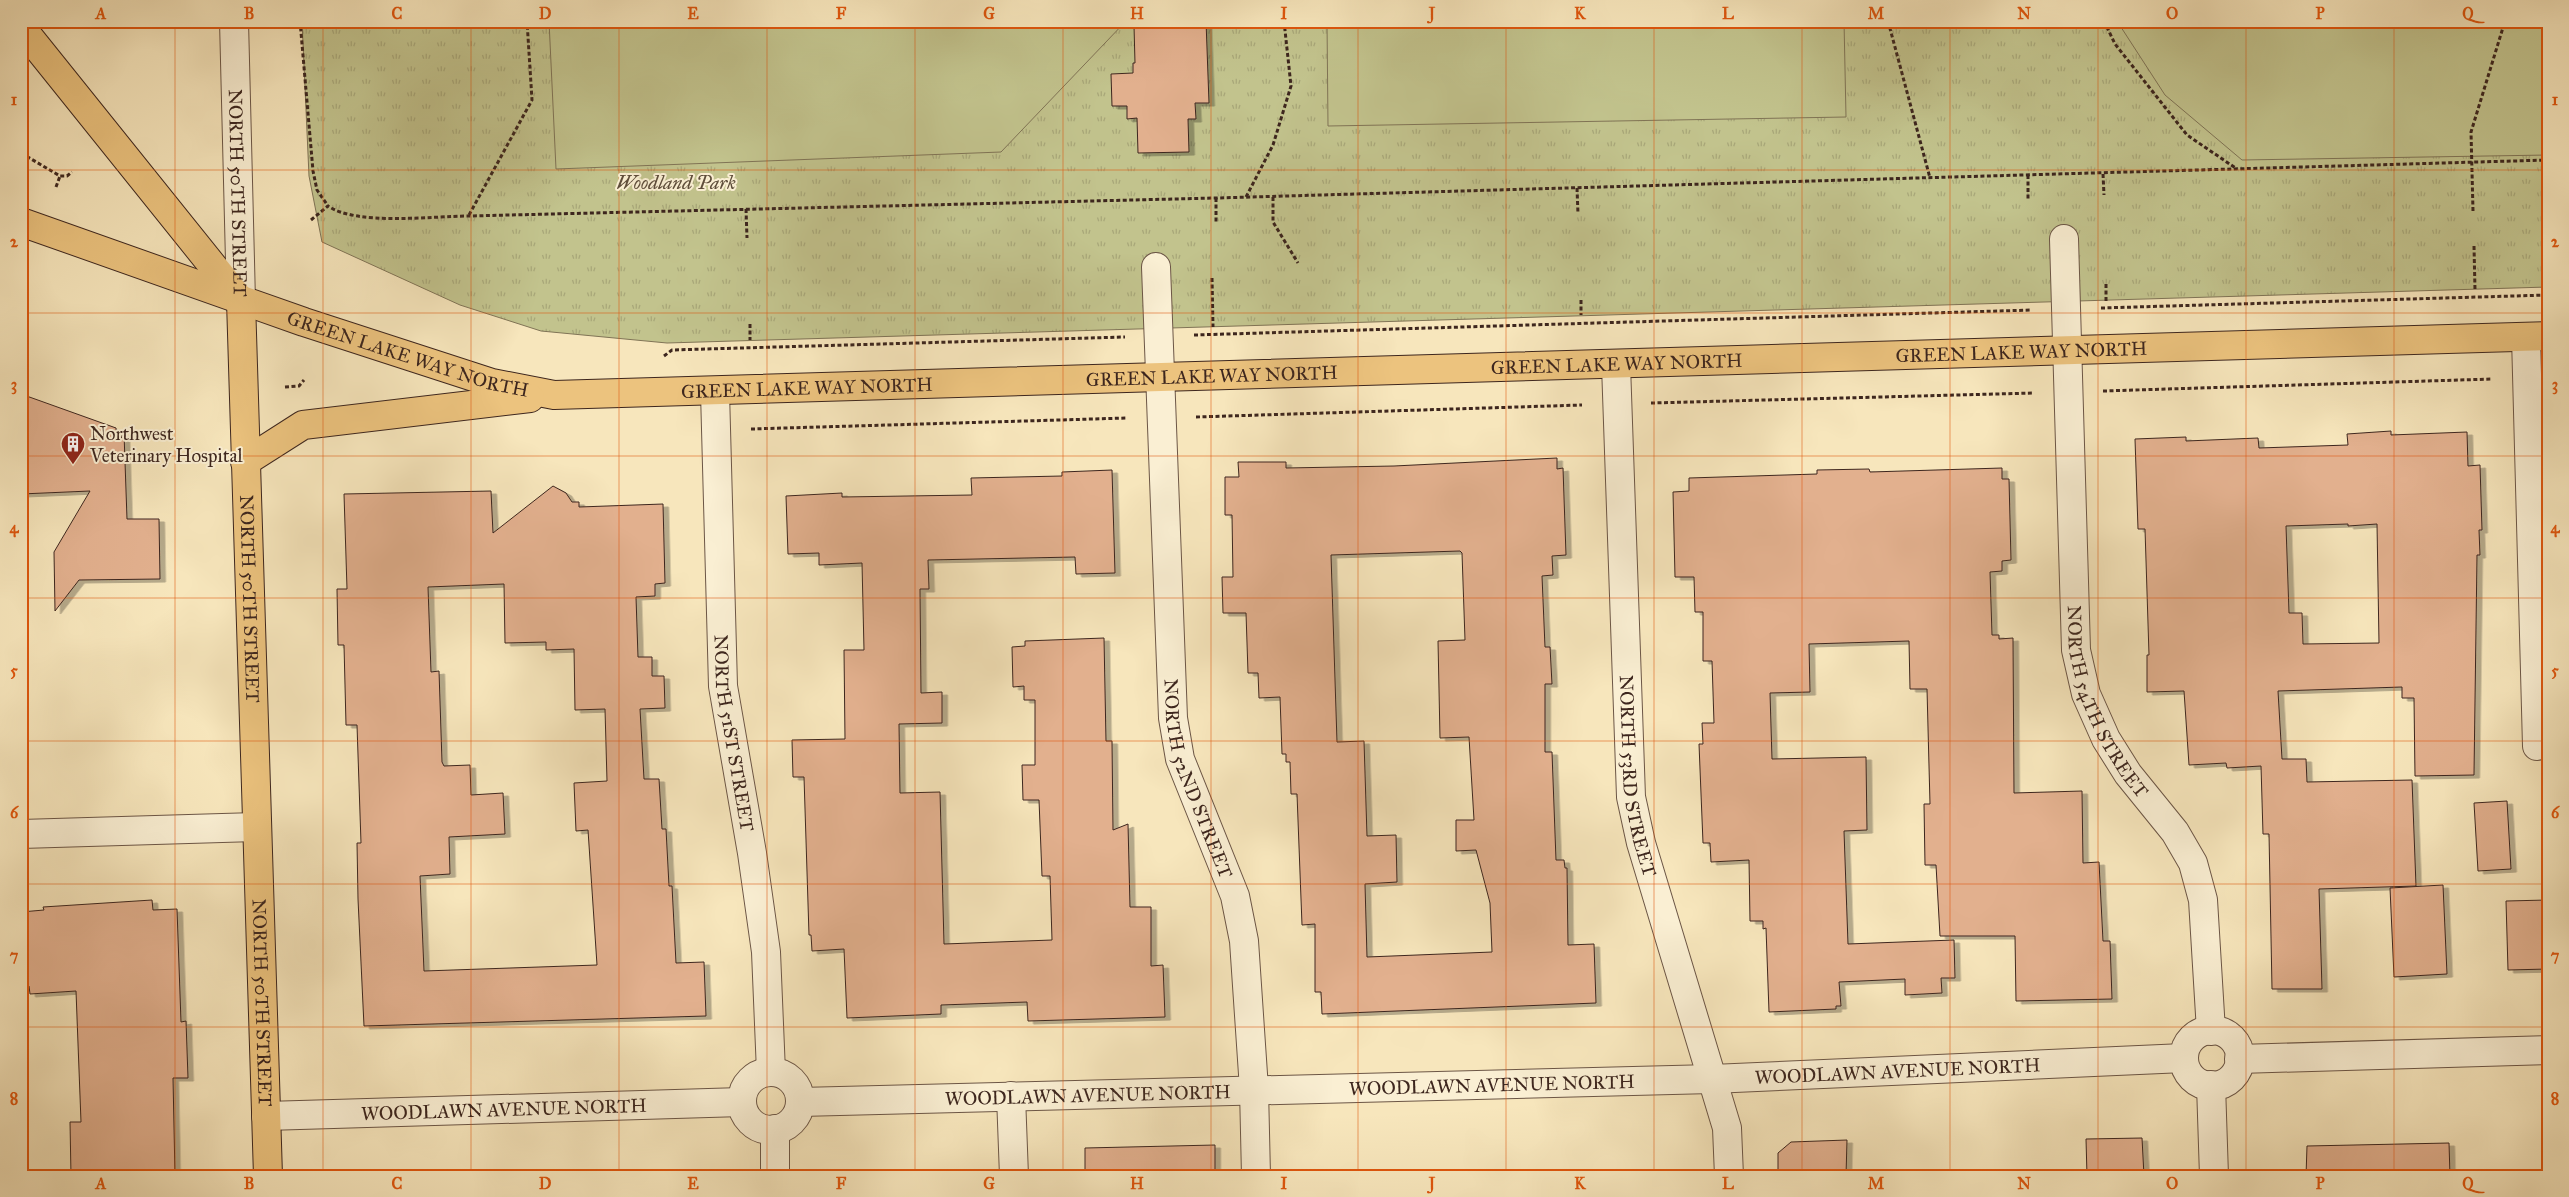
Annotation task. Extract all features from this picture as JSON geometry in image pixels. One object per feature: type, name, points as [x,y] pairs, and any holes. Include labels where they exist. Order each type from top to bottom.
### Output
[{"type":"main road","points":[[21,27],[240,301]]},
{"type":"main road","name":"GREEN LAKE WAY NORTH","points":[[21,222],[240,301],[492,383],[554,395],[715,392],[2537,336]]},
{"type":"main road","name":"NORTH 50TH STREET","points":[[240,301],[268,1176]]},
{"type":"main road","points":[[245,462],[303,425],[554,395]]},
{"type":"street","name":"NORTH 50TH STREET","points":[[234,21],[240,301]]},
{"type":"street","name":"NORTH 54TH STREET","points":[[2064,239],[2076,650],[2086,694],[2106,739],[2128,774],[2175,832],[2193,863],[2203,900],[2211,1031]]},
{"type":"street","name":"NORTH 52ND STREET","points":[[1156,267],[1173,718],[1180,759],[1235,896],[1244,941],[1254,1089],[1256,1176]]},
{"type":"street","points":[[2537,336],[2537,746]]},
{"type":"street","name":"NORTH 53RD STREET","points":[[1616,365],[1631,797],[1641,843],[1727,1128],[1729,1176]]},
{"type":"street","name":"NORTH 51ST STREET","points":[[715,392],[723,686],[752,853],[766,952],[771,1072]]},
{"type":"street","points":[[21,834],[256,827]]},
{"type":"street","points":[[2211,1031],[2225,1033],[2233,1039],[2238,1047],[2240,1059],[2236,1072],[2230,1079],[2223,1084],[2211,1086],[2198,1082],[2191,1076],[2184,1058],[2190,1040],[2198,1034],[2211,1031]]},
{"type":"street","points":[[2240,1059],[2548,1050]]},
{"type":"street","name":"WOODLAWN AVENUE NORTH","points":[[800,1102],[1254,1089],[1712,1079],[2184,1058]]},
{"type":"street","points":[[771,1072],[785,1076],[792,1081],[797,1089],[800,1102],[799,1108],[788,1124],[774,1129],[760,1128],[752,1122],[746,1115],[742,1102],[745,1088],[750,1081],[758,1075],[771,1072]]},
{"type":"street","points":[[2211,1086],[2214,1176]]},
{"type":"street","points":[[1011,1096],[1014,1176]]},
{"type":"street","name":"WOODLAWN AVENUE NORTH","points":[[266,1116],[742,1102]]},
{"type":"street","points":[[774,1129],[775,1176]]},
{"type":"path","points":[[300,21],[312,170],[317,190],[328,206],[344,215],[363,218],[1273,197],[2548,160]]},
{"type":"path","points":[[469,216],[532,100],[527,21]]},
{"type":"path","points":[[1246,197],[1273,146],[1291,86],[1284,21]]},
{"type":"path","points":[[1888,21],[1930,178]]},
{"type":"path","points":[[2104,21],[2115,44],[2187,135],[2238,170]]},
{"type":"path","points":[[2473,211],[2471,132],[2505,21]]},
{"type":"path","points":[[21,153],[60,176],[66,176],[72,172]]},
{"type":"path","points":[[2103,174],[2104,195]]},
{"type":"path","points":[[2028,175],[2028,200]]},
{"type":"path","points":[[56,187],[60,176]]},
{"type":"path","points":[[1578,188],[1578,214]]},
{"type":"path","points":[[1273,197],[1273,222],[1298,263]]},
{"type":"path","points":[[1216,198],[1216,222]]},
{"type":"path","points":[[311,220],[328,206]]},
{"type":"path","points":[[746,209],[747,238]]},
{"type":"path","points":[[2474,246],[2475,290]]},
{"type":"path","points":[[1212,278],[1213,327]]},
{"type":"path","points":[[2106,284],[2106,301]]},
{"type":"path","points":[[2099,308],[2548,295]]},
{"type":"path","points":[[1581,300],[1581,316]]},
{"type":"path","points":[[672,350],[2038,310]]},
{"type":"path","points":[[750,324],[750,340]]},
{"type":"path","points":[[2110,390],[2494,379]]},
{"type":"path","points":[[286,387],[299,386],[304,380]]},
{"type":"path","points":[[1659,403],[2040,392]]},
{"type":"path","points":[[1206,416],[1584,405]]},
{"type":"path","points":[[748,430],[1129,418]]},
{"type":"green space","name":"Woodland Park","points":[[302,21],[2548,21],[2548,287],[667,343],[541,331],[460,305],[322,242],[309,176]]},
{"type":"green space","points":[[549,21],[1126,21],[1001,152],[556,169]]},
{"type":"green space","points":[[1327,21],[1844,21],[1846,117],[1328,126]]},
{"type":"green space","points":[[2117,21],[2548,21],[2548,155],[2242,160],[2165,95]]},
{"type":"building","points":[[1160,21],[1206,21],[1209,103],[1195,103],[1196,119],[1188,119],[1189,152],[1138,153],[1137,118],[1127,119],[1127,106],[1112,106],[1111,74],[1133,73],[1133,63],[1135,63],[1134,26],[1160,25]]},
{"type":"building","points":[[21,394],[116,428],[117,440],[120,440],[124,433],[127,519],[159,519],[160,579],[79,580],[55,611],[54,552],[90,491],[21,494]]},
{"type":"building","points":[[2391,431],[2391,435],[2467,432],[2468,466],[2480,465],[2482,530],[2479,530],[2480,555],[2477,555],[2474,775],[2415,776],[2414,698],[2402,698],[2402,687],[2278,691],[2282,759],[2306,759],[2307,782],[2412,780],[2416,886],[2319,889],[2322,989],[2272,989],[2269,834],[2263,834],[2261,766],[2227,768],[2226,763],[2189,765],[2184,691],[2147,692],[2147,655],[2149,655],[2145,529],[2138,529],[2135,439],[2186,437],[2186,441],[2258,438],[2259,448],[2348,445],[2347,434]],"holes":[[[2348,524],[2348,526],[2377,524],[2379,643],[2303,644],[2302,613],[2289,613],[2286,526]]]},
{"type":"building","points":[[1557,458],[1557,469],[1563,468],[1566,555],[1552,556],[1553,575],[1542,576],[1545,647],[1550,647],[1552,684],[1545,684],[1545,752],[1552,752],[1556,860],[1564,860],[1565,868],[1567,868],[1568,945],[1594,944],[1596,1003],[1322,1014],[1321,992],[1315,992],[1315,924],[1302,925],[1297,794],[1291,794],[1290,762],[1286,762],[1286,754],[1282,754],[1280,697],[1259,698],[1258,673],[1248,673],[1246,613],[1223,613],[1222,577],[1233,577],[1232,515],[1225,515],[1225,477],[1239,477],[1238,462],[1286,462],[1286,468],[1394,466]],"holes":[[[1460,551],[1462,553],[1465,640],[1438,641],[1440,738],[1469,737],[1474,820],[1456,820],[1456,851],[1476,850],[1490,903],[1492,952],[1367,957],[1365,884],[1397,882],[1396,835],[1367,836],[1364,741],[1337,742],[1331,555]]]},
{"type":"building","points":[[2002,468],[2002,479],[2009,479],[2011,560],[2002,561],[2002,571],[1990,572],[1992,635],[1999,635],[1999,639],[2013,638],[2014,793],[2082,791],[2083,863],[2099,862],[2103,941],[2110,941],[2112,999],[2016,1001],[2015,936],[1940,936],[1936,865],[1925,865],[1924,804],[1930,804],[1927,689],[1910,689],[1909,641],[1809,644],[1810,692],[1770,693],[1772,759],[1866,757],[1867,830],[1844,831],[1848,944],[1954,940],[1955,978],[1941,978],[1942,993],[1905,995],[1905,979],[1839,982],[1841,1006],[1836,1006],[1836,1009],[1769,1012],[1766,928],[1763,929],[1763,921],[1750,921],[1749,860],[1711,862],[1710,843],[1703,843],[1699,744],[1703,744],[1702,723],[1714,723],[1712,661],[1703,661],[1703,612],[1695,612],[1694,577],[1675,577],[1673,492],[1689,491],[1689,478],[1817,474],[1817,470],[1869,469],[1870,472]]},
{"type":"building","points":[[1112,470],[1115,573],[1076,574],[1075,557],[928,560],[929,589],[920,589],[921,693],[942,692],[942,723],[899,724],[900,793],[940,792],[944,944],[1052,940],[1050,876],[1042,876],[1039,800],[1023,800],[1022,765],[1035,765],[1035,700],[1024,700],[1024,686],[1013,687],[1012,647],[1025,646],[1025,641],[1104,638],[1106,741],[1112,741],[1113,830],[1128,824],[1130,907],[1151,907],[1151,966],[1163,965],[1165,1017],[1028,1021],[1027,1002],[941,1005],[941,1014],[847,1018],[844,949],[812,951],[811,935],[809,935],[804,777],[793,777],[792,740],[845,739],[844,650],[864,650],[862,563],[819,565],[819,553],[788,554],[786,496],[842,493],[842,497],[972,495],[971,478],[1062,476],[1062,472]]},
{"type":"building","points":[[553,486],[566,493],[572,502],[579,502],[579,507],[663,504],[665,583],[655,584],[655,596],[636,597],[638,657],[652,657],[652,676],[664,676],[665,708],[640,709],[644,779],[659,779],[662,829],[666,829],[669,886],[672,886],[676,963],[704,962],[706,1016],[364,1026],[358,899],[357,843],[361,843],[357,725],[346,725],[344,645],[338,645],[337,589],[347,589],[344,494],[491,491],[493,533]],"holes":[[[504,584],[505,643],[546,642],[546,650],[574,649],[575,710],[605,709],[607,781],[574,783],[576,831],[588,830],[597,965],[424,971],[420,876],[450,874],[449,837],[505,834],[503,793],[471,795],[470,765],[444,766],[442,762],[439,671],[431,672],[428,587]]]},
{"type":"building","points":[[2507,801],[2511,869],[2478,871],[2474,803]]},
{"type":"building","points":[[2443,885],[2447,974],[2394,977],[2390,888]]},
{"type":"building","points":[[152,900],[153,910],[177,909],[181,1022],[186,1021],[188,1078],[173,1078],[175,1176],[71,1176],[70,1122],[81,1122],[76,991],[30,994],[29,986],[21,986],[21,912],[44,910],[43,907]]},
{"type":"building","points":[[2548,900],[2548,969],[2508,970],[2506,901]]},
{"type":"building","points":[[2142,1138],[2144,1176],[2087,1176],[2086,1139]]},
{"type":"building","points":[[1847,1140],[1846,1176],[1778,1176],[1778,1153],[1791,1142]]},
{"type":"building","points":[[2449,1143],[2450,1176],[2306,1176],[2307,1146]]},
{"type":"building","points":[[1215,1145],[1215,1176],[1085,1176],[1085,1148]]},
{"type":"place","name":"Northwest Veterinary Hospital","points":[[73,465]]}]
